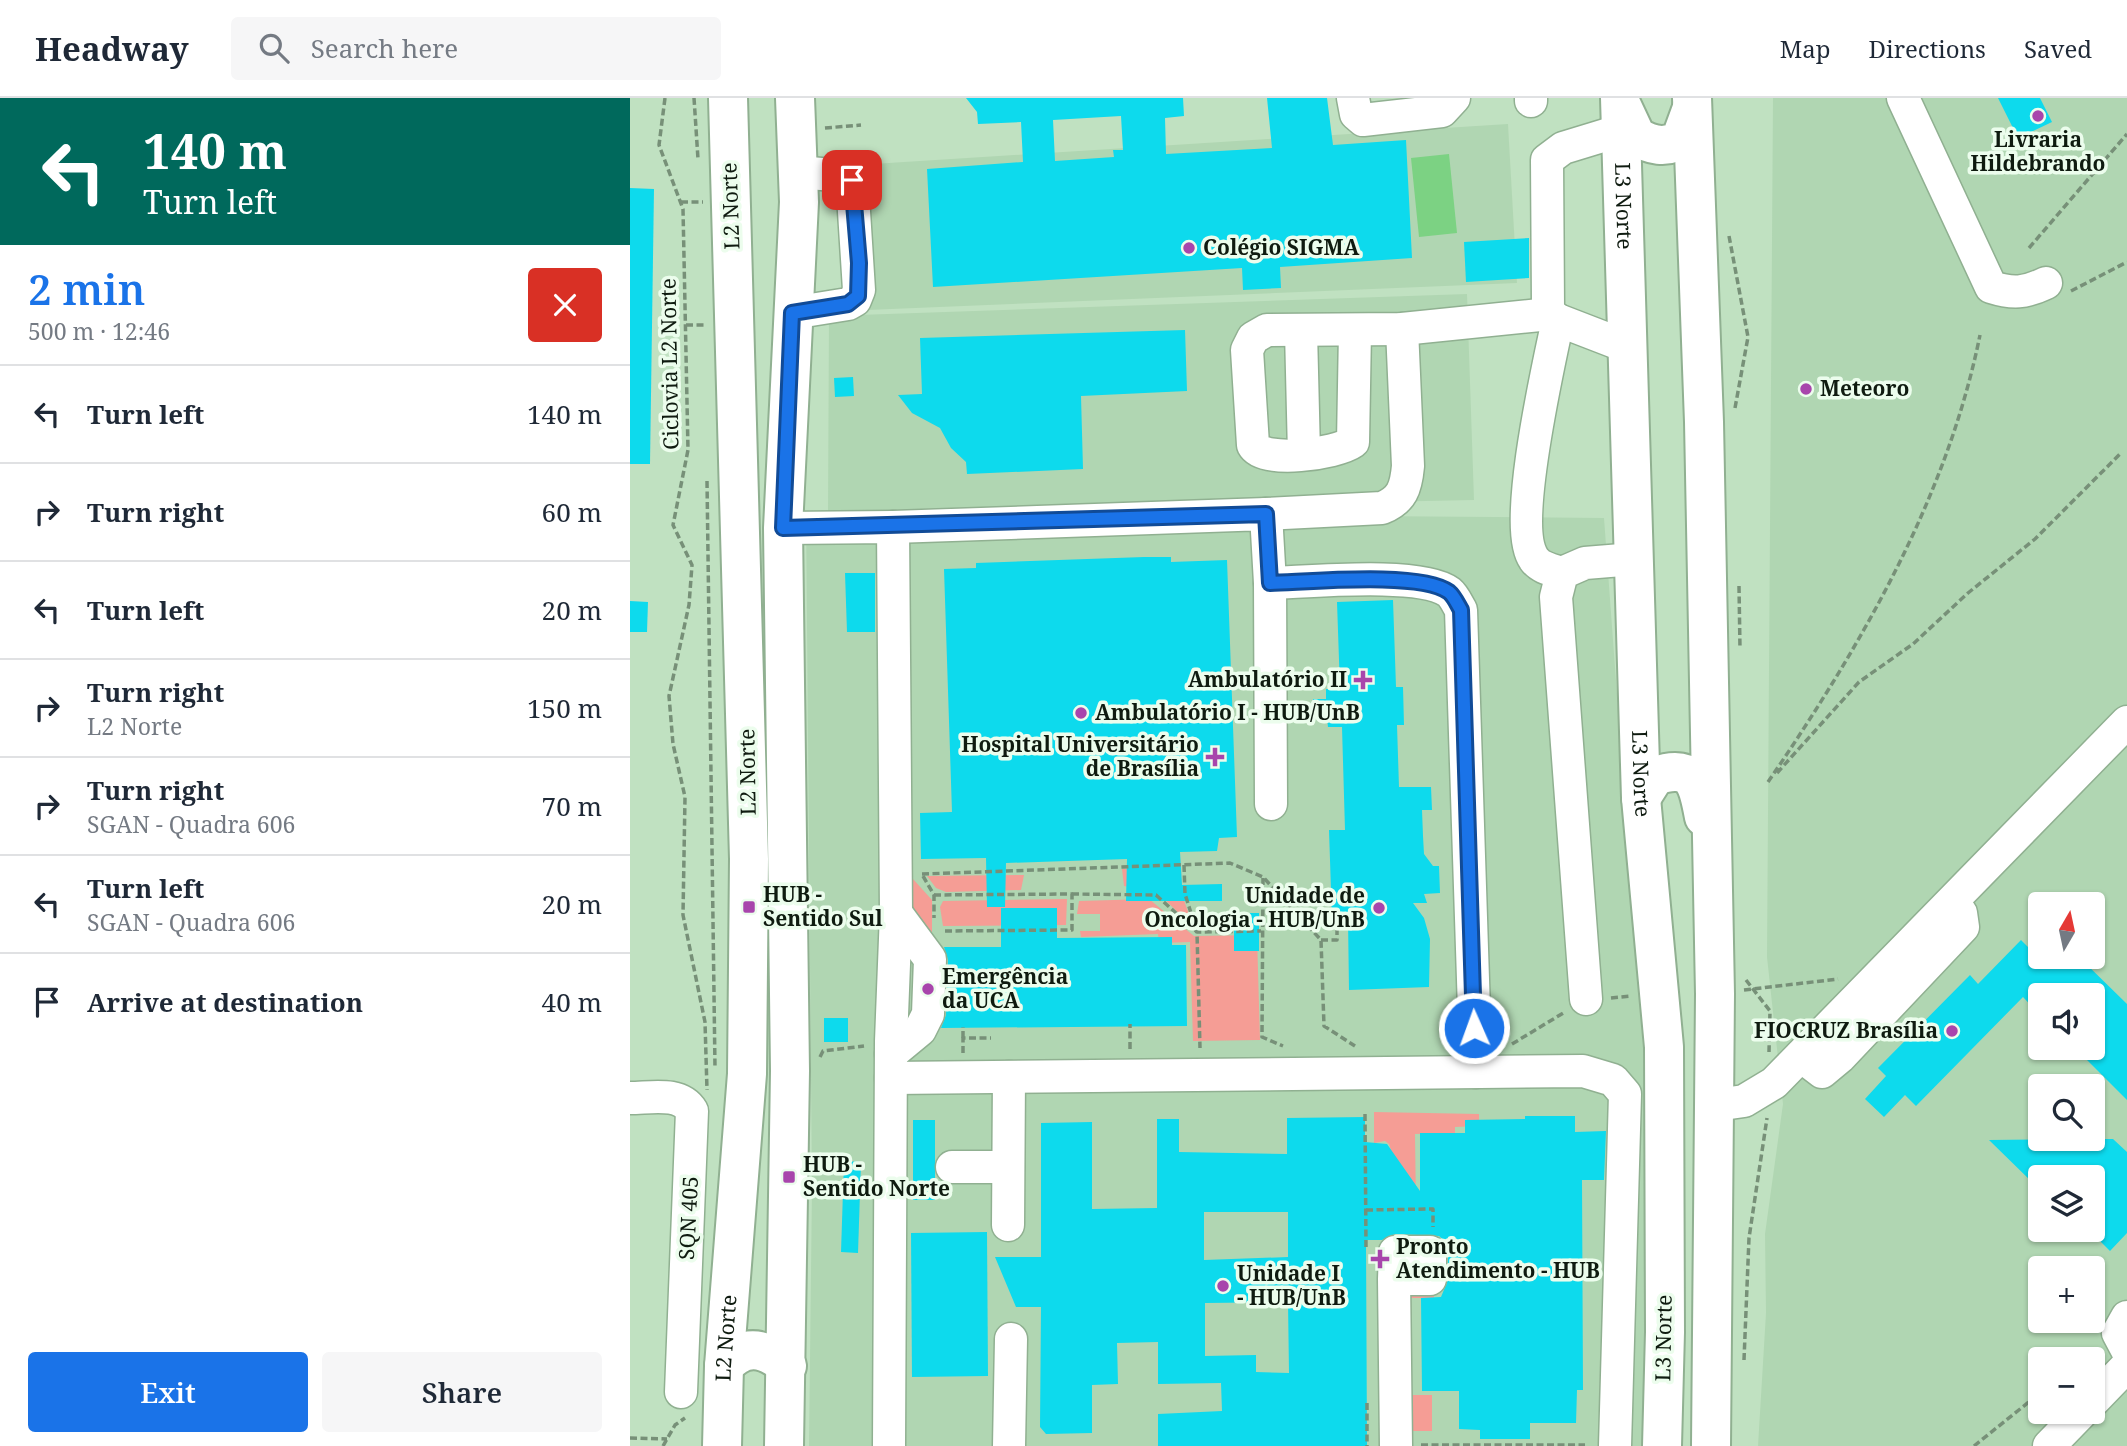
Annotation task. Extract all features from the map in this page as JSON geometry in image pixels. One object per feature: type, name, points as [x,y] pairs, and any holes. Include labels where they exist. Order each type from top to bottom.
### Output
[{"type":"main road","name":"L2 Norte","points":[[722,1446],[724,1366],[747,1074],[750,859],[729,98]]},
{"type":"main road","points":[[1621,111],[1636,136],[1656,145],[1669,145],[1681,138],[1692,103]]},
{"type":"main road","points":[[1692,103],[1704,422],[1710,850]]},
{"type":"main road","name":"L3 Norte","points":[[1621,111],[1641,798],[1664,1047],[1665,1319],[1662,1446]]},
{"type":"main road","name":"L2 Norte","points":[[784,1446],[790,1071],[783,528],[799,202],[795,114]]},
{"type":"main road","points":[[1641,798],[1655,776],[1673,773],[1694,779],[1710,850],[1728,985],[1716,1105],[1711,1446]]},
{"type":"main road","points":[[724,1366],[736,1353],[745,1351],[769,1353],[787,1366]]},
{"type":"street","points":[[1353,98],[1356,114],[1363,120],[1407,107],[1442,111],[1454,98]]},
{"type":"street","points":[[1903,98],[1991,286],[2007,292],[2026,293],[2056,288]]},
{"type":"street","points":[[1621,111],[1547,160],[1546,228],[1554,317],[1526,507],[1532,557],[1540,565],[1562,573],[1585,563],[1634,559]]},
{"type":"street","points":[[792,313],[848,304],[855,300],[859,290],[852,180],[847,176],[796,172]]},
{"type":"street","points":[[1355,331],[1353,442],[1330,450],[1304,454],[1266,456],[1256,452],[1252,445],[1247,350],[1253,338],[1267,331],[1355,331],[1554,317],[1628,347]]},
{"type":"street","points":[[783,528],[893,527],[1382,508],[1397,502],[1406,485],[1408,466],[1402,328]]},
{"type":"street","points":[[1300,331],[1304,454]]},
{"type":"street","points":[[1266,514],[1270,583],[1271,804]]},
{"type":"street","points":[[889,1446],[883,1059],[896,913],[893,527]]},
{"type":"street","points":[[1562,573],[1556,597],[1586,999]]},
{"type":"street","points":[[1270,583],[1371,580],[1420,582],[1449,592],[1461,610],[1475,1064]]},
{"type":"street","points":[[1716,1105],[1744,1101],[1774,1083],[1953,903],[2127,722]]},
{"type":"street","points":[[1801,1056],[1822,1072],[1840,1057],[1963,927],[1961,913],[1953,903]]},
{"type":"street","points":[[883,1059],[1009,1077],[1475,1064],[1583,1071],[1613,1080],[1625,1094],[1615,1446]]},
{"type":"street","points":[[1007,1224],[1009,1077]]},
{"type":"street","points":[[630,1098],[697,1098]]},
{"type":"street","name":"SQN 405","points":[[684,1405],[697,1098]]},
{"type":"street","points":[[952,1167],[1008,1167]]},
{"type":"street","points":[[1394,1279],[1396,1446]]},
{"type":"street","points":[[2127,1317],[2118,1333],[2127,1350]]},
{"type":"street","points":[[1009,1446],[1011,1339]]},
{"type":"street","points":[[2105,1389],[2127,1366]]},
{"type":"street","points":[[2049,1446],[2070,1424]]},
{"type":"path","name":"Ciclovia L2 Norte","points":[[665,98],[659,145],[683,208],[686,325],[688,450],[673,525],[692,565],[689,605],[669,696],[673,744],[685,797],[683,915],[705,1022],[708,1078],[697,1098]]},
{"type":"path","points":[[694,98],[698,167]]},
{"type":"path","points":[[795,114],[861,125]]},
{"type":"path","points":[[2029,248],[2127,134]]},
{"type":"path","points":[[701,192],[704,202]]},
{"type":"path","points":[[1728,234],[1748,337],[1733,419]]},
{"type":"path","points":[[2056,288],[2127,262]]},
{"type":"path","points":[[686,325],[709,325]]},
{"type":"path","points":[[1980,335],[1972,374],[1922,516],[1867,626],[1827,695],[1768,782],[1859,682],[1913,645],[1968,593],[2035,539],[2121,453]]},
{"type":"path","points":[[697,1098],[708,1078],[715,1077],[711,953],[707,478]]},
{"type":"path","points":[[1739,576],[1741,657]]},
{"type":"path","points":[[909,874],[1230,863],[1263,877],[1321,940],[1325,1026],[1356,1047]]},
{"type":"path","points":[[1184,865],[1185,894],[1197,932],[1200,1054]]},
{"type":"path","points":[[922,874],[934,895],[1156,895],[1197,932],[1261,931]]},
{"type":"path","points":[[1263,877],[1262,1037],[1294,1051],[1280,1052]]},
{"type":"path","points":[[1072,894],[1072,937]]},
{"type":"path","points":[[1321,940],[1337,940],[1337,925]]},
{"type":"path","points":[[934,931],[1072,930]]},
{"type":"path","points":[[1728,985],[1752,989],[1881,974]]},
{"type":"path","points":[[1728,985],[1752,989],[1770,1012],[1768,1039],[1774,1083],[1756,1174],[1749,1238],[1747,1327],[1743,1367]]},
{"type":"path","points":[[1475,1064],[1586,999],[1639,996]]},
{"type":"path","points":[[1130,1024],[1130,1054]]},
{"type":"path","points":[[963,1027],[963,1055]]},
{"type":"path","points":[[963,1038],[991,1038]]},
{"type":"path","points":[[815,1066],[823,1051],[883,1059]]},
{"type":"path","points":[[1365,1114],[1366,1247]]},
{"type":"path","points":[[1366,1210],[1433,1209],[1433,1237]]},
{"type":"path","points":[[1975,1446],[2028,1403]]},
{"type":"path","points":[[663,1446],[684,1405]]},
{"type":"path","points":[[630,1438],[667,1439]]},
{"type":"shaded area","points":[[1773,98],[2127,98],[2127,1446],[1758,1446],[1766,1313],[1765,1234],[1783,1104],[1767,957]]},
{"type":"shaded area","name":"Colégio SIGMA","points":[[1508,124],[1517,283],[867,310],[857,165]]},
{"type":"shaded area","points":[[1449,154],[1457,233],[1419,237],[1411,158]]},
{"type":"shaded area","name":"Hospital Universitário de Brasília","points":[[1467,294],[1474,500],[886,512],[1604,518],[1646,1088],[1644,1446],[809,1446],[812,1187],[806,512],[828,511],[829,316]]},
{"type":"shaded area","points":[[1122,869],[1181,869],[1182,895],[1194,928],[1157,892],[1124,886]]},
{"type":"shaded area","points":[[1024,875],[1021,890],[946,892],[936,888],[927,876]]},
{"type":"shaded area","points":[[913,879],[932,900],[932,955],[910,932]]},
{"type":"shaded area","points":[[1067,899],[1066,925],[943,926],[940,907],[943,901]]},
{"type":"shaded area","points":[[1149,899],[1194,936],[1257,935],[1260,1040],[1193,1041],[1190,942],[1159,943],[1158,934],[1081,937],[1080,931],[1100,931],[1100,914],[1077,914],[1079,901]]},
{"type":"shaded area","points":[[1374,1112],[1479,1114],[1479,1126],[1455,1127],[1455,1133],[1415,1134],[1416,1208],[1402,1184],[1389,1144],[1385,1141],[1374,1143]]},
{"type":"shaded area","points":[[1409,1292],[1434,1292],[1434,1298],[1411,1298],[1412,1395],[1432,1395],[1432,1431],[1411,1431]]},
{"type":"building","points":[[966,98],[1183,98],[1184,116],[1165,118],[1166,154],[1272,148],[1267,98],[1327,98],[1333,145],[1406,140],[1412,258],[1280,267],[1281,288],[1243,290],[1242,268],[933,287],[927,169],[1023,162],[1021,122],[978,124],[977,112]],"holes":[[[1121,116],[1123,150],[1113,150],[1114,157],[1055,161],[1053,120]]]},
{"type":"building","points":[[1998,98],[2040,98],[2052,122],[2018,138]]},
{"type":"building","points":[[630,188],[654,189],[650,464],[630,464]]},
{"type":"building","points":[[1529,238],[1529,278],[1466,282],[1464,242]]},
{"type":"building","points":[[1185,330],[1187,391],[1081,396],[1083,469],[967,474],[966,462],[951,448],[940,428],[912,413],[898,395],[922,394],[920,338]]},
{"type":"building","points":[[853,377],[854,396],[835,397],[834,378]]},
{"type":"building","name":"Ambulatório I - HUB/UnB","points":[[1171,557],[1171,562],[1227,560],[1237,837],[1219,838],[1217,851],[1180,852],[1182,885],[1222,884],[1222,901],[1126,901],[1127,859],[1006,863],[1005,907],[987,907],[986,858],[921,859],[920,813],[952,812],[944,569],[976,568],[976,563]]},
{"type":"building","points":[[845,573],[875,573],[875,632],[847,632]]},
{"type":"building","points":[[1393,600],[1396,687],[1403,687],[1404,725],[1397,725],[1399,787],[1431,787],[1432,810],[1422,810],[1424,854],[1433,866],[1439,866],[1440,893],[1424,894],[1427,903],[1413,903],[1424,918],[1430,939],[1429,987],[1349,990],[1348,919],[1332,920],[1329,830],[1345,830],[1342,727],[1328,727],[1327,718],[1314,718],[1313,699],[1326,699],[1326,689],[1340,689],[1337,602]]},
{"type":"building","points":[[630,601],[648,602],[647,632],[630,632]]},
{"type":"building","points":[[1001,908],[1057,908],[1057,938],[1172,937],[1172,945],[1186,945],[1187,1026],[941,1028],[946,1015],[948,960],[944,947],[1001,947]]},
{"type":"building","points":[[1234,913],[1259,913],[1259,951],[1234,951]]},
{"type":"building","name":"FIOCRUZ Brasília","points":[[2021,940],[2028,947],[2028,970],[2092,970],[2127,1004],[2127,1100],[2105,1078],[2105,1074],[2101,1074],[2087,1060],[2105,1060],[2105,983],[2028,983],[2028,1002],[2023,997],[1916,1106],[1905,1095],[1884,1117],[1865,1099],[1886,1076],[1878,1068],[1970,975],[1978,984]]},
{"type":"building","points":[[824,1018],[848,1018],[848,1042],[824,1042]]},
{"type":"building","points":[[1525,1116],[1575,1116],[1575,1132],[1606,1131],[1604,1180],[1582,1180],[1583,1390],[1577,1390],[1576,1423],[1530,1423],[1530,1439],[1480,1439],[1480,1430],[1459,1429],[1459,1391],[1422,1391],[1421,1298],[1441,1297],[1448,1280],[1448,1251],[1446,1242],[1439,1236],[1395,1234],[1382,1240],[1366,1240],[1367,1446],[1158,1446],[1158,1414],[1222,1411],[1221,1383],[1158,1384],[1158,1342],[1117,1343],[1118,1384],[1092,1385],[1092,1433],[1046,1434],[1040,1427],[1041,1307],[1016,1307],[995,1257],[1041,1257],[1041,1123],[1092,1122],[1092,1209],[1157,1208],[1157,1119],[1179,1119],[1179,1152],[1287,1154],[1287,1118],[1365,1117],[1365,1142],[1387,1144],[1420,1191],[1420,1133],[1465,1133],[1465,1120],[1525,1119]],"holes":[[[1204,1212],[1288,1212],[1288,1257],[1204,1260]],[[1288,1302],[1289,1373],[1256,1372],[1256,1355],[1205,1356],[1205,1303]]]},
{"type":"building","points":[[913,1120],[935,1120],[935,1200],[913,1200]]},
{"type":"building","points":[[2105,1139],[2113,1139],[2127,1152],[2127,1233],[2110,1251],[2101,1242],[2105,1242],[2105,1165],[2028,1165],[2028,1178],[1989,1140],[2028,1140],[2028,1151],[2105,1151]]},
{"type":"building","points":[[844,1161],[861,1162],[858,1253],[841,1252]]},
{"type":"building","points":[[987,1232],[988,1376],[912,1377],[911,1233]]},
{"type":"place","name":"Livraria Hildebrando","points":[[2038,116]]},
{"type":"place","name":"Colégio SIGMA","points":[[1189,248]]},
{"type":"place","name":"Meteoro","points":[[1806,389]]},
{"type":"place","name":"Ambulatório II","points":[[1363,680]]},
{"type":"place","name":"Ambulatório I - HUB/UnB","points":[[1081,713]]},
{"type":"place","name":"Hospital Universitário de Brasília","points":[[1215,757]]},
{"type":"place","name":"HUB - Sentido Sul","points":[[749,907]]},
{"type":"place","name":"Unidade de Oncologia - HUB/UnB","points":[[1379,908]]},
{"type":"place","name":"Emergência da UCA","points":[[928,989]]},
{"type":"place","name":"FIOCRUZ Brasília","points":[[1952,1031]]},
{"type":"place","name":"HUB - Sentido Norte","points":[[789,1177]]},
{"type":"place","name":"Pronto Atendimento - HUB","points":[[1380,1259]]},
{"type":"place","name":"Unidade I - HUB/UnB","points":[[1223,1286]]},
{"type":"route","points":[[852,180],[859,263],[858,296],[848,304],[792,313],[783,528],[893,527],[1266,514],[1270,583],[1371,580],[1420,582],[1449,592],[1461,610],[1474,1028]]}]
